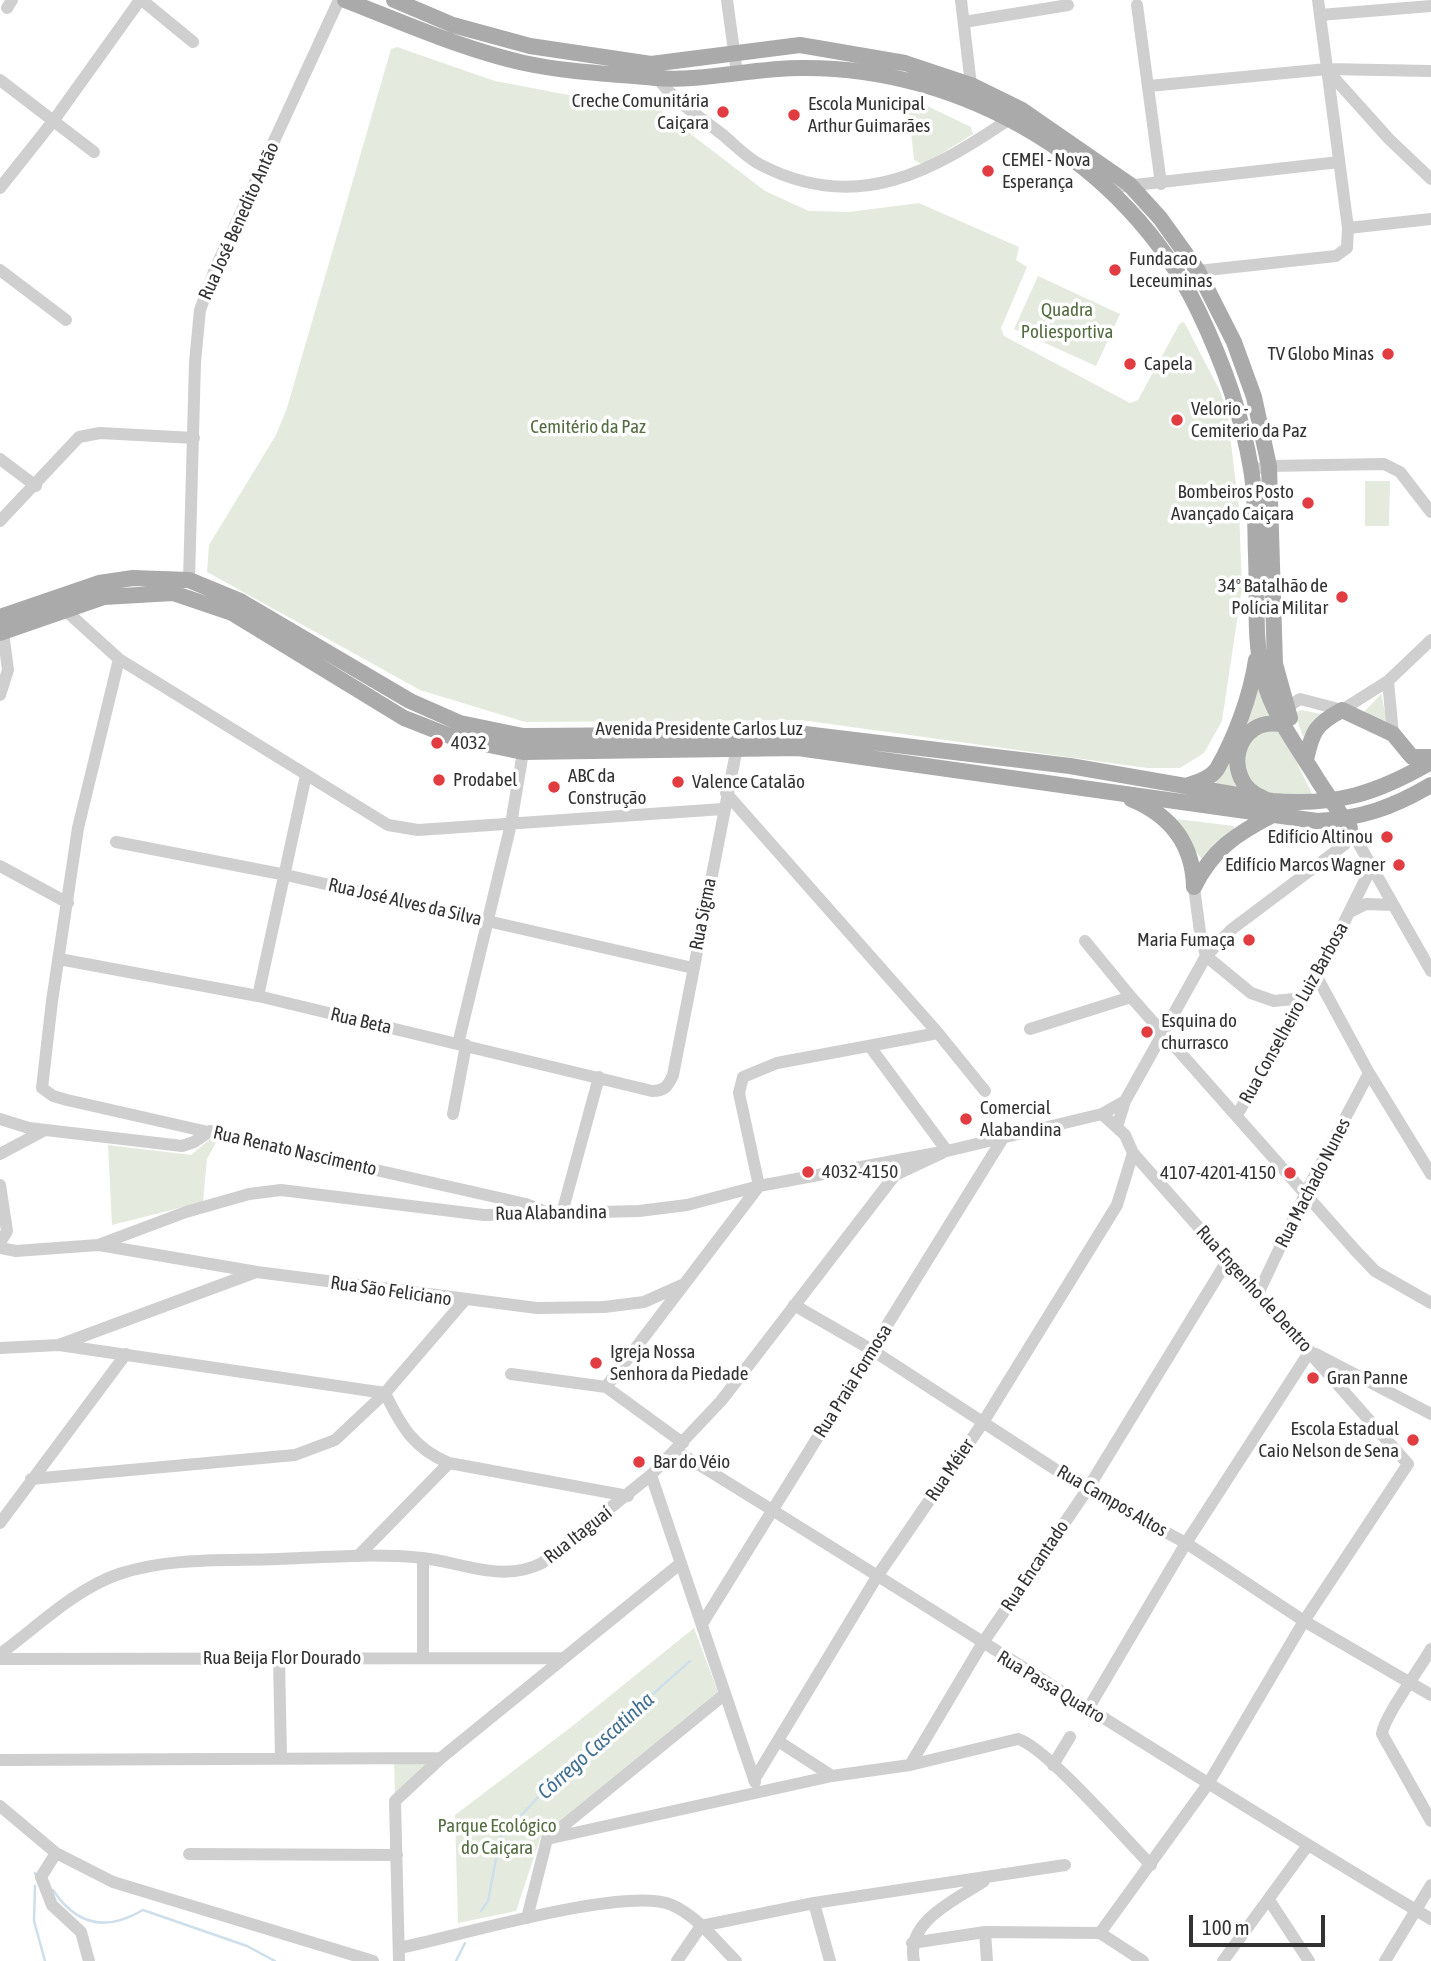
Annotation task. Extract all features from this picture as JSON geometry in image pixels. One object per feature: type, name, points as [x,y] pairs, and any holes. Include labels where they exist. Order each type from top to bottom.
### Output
[{"type":"main road","points":[[345,0],[464,47],[527,63],[659,78],[801,68],[852,71],[901,80],[1016,114],[1108,188],[1182,281],[1216,351],[1235,400],[1252,470],[1258,644],[1263,678],[1284,725],[1349,835]]},
{"type":"main road","points":[[394,0],[453,25],[530,46],[651,64],[800,45],[905,63],[971,85],[1129,184],[1160,218],[1198,271],[1234,342],[1254,397],[1269,466],[1275,664],[1286,708],[1306,760]]},
{"type":"main road","points":[[901,80],[905,63]]},
{"type":"main road","name":"Avenida Presidente Carlos Luz","points":[[1,628],[99,583],[133,578],[188,580],[240,601],[410,701],[460,723],[523,736],[738,741],[1113,792],[1271,808],[1351,799],[1391,785],[1431,759]]},
{"type":"main road","name":"Avenida Presidente Carlos Luz","points":[[1,628],[104,597],[134,593],[173,593],[196,598],[232,613],[404,718],[455,738],[523,752],[738,741],[805,734],[1070,766],[1187,785],[1317,821],[1354,818],[1382,810],[1431,785]]},
{"type":"main road","points":[[1187,785],[1200,782],[1216,770],[1249,695],[1258,644]]},
{"type":"main road","points":[[1306,760],[1314,731],[1325,719],[1342,710],[1393,734],[1405,752],[1431,759]]},
{"type":"main road","points":[[1194,887],[1215,851],[1271,808],[1245,784],[1237,758],[1241,742],[1254,727],[1270,722],[1284,725]]},
{"type":"main road","points":[[1391,785],[1405,752]]},
{"type":"main road","points":[[1113,792],[1146,805],[1169,821],[1188,850],[1194,887]]},
{"type":"street","points":[[0,188],[54,120],[141,0],[194,42]]},
{"type":"street","name":"Rua José Benedito Antão","points":[[188,580],[195,362],[200,310],[215,269],[339,0]]},
{"type":"street","points":[[727,0],[737,73]]},
{"type":"street","points":[[961,0],[971,85]]},
{"type":"street","points":[[1182,281],[1198,271],[1336,256],[1347,248],[1348,229],[1318,0]]},
{"type":"street","points":[[964,22],[1068,5]]},
{"type":"street","points":[[1137,5],[1161,184]]},
{"type":"street","points":[[1320,15],[1431,6]]},
{"type":"street","points":[[1327,69],[1389,139],[1431,179]]},
{"type":"street","points":[[1149,86],[1327,69],[1431,71]]},
{"type":"street","points":[[659,78],[707,123],[759,164],[802,181],[860,188],[909,176],[953,156],[1016,114]]},
{"type":"street","points":[[0,80],[94,152]]},
{"type":"street","points":[[1108,188],[1339,162]]},
{"type":"street","points":[[1348,229],[1431,219]]},
{"type":"street","points":[[0,270],[66,320]]},
{"type":"street","points":[[0,521],[36,486],[71,442],[89,433],[194,438]]},
{"type":"street","points":[[0,458],[36,486]]},
{"type":"street","points":[[1252,470],[1269,466],[1384,464],[1400,472],[1431,512]]},
{"type":"street","points":[[65,610],[119,659],[371,816],[402,829],[723,809]]},
{"type":"street","points":[[0,695],[8,670],[1,628]]},
{"type":"street","points":[[1286,708],[1300,699],[1342,710],[1388,681],[1431,640]]},
{"type":"street","points":[[60,959],[78,828],[119,659]]},
{"type":"street","points":[[1388,681],[1393,734]]},
{"type":"street","name":"Rua Sigma","points":[[661,1091],[669,1085],[673,1075],[738,741]]},
{"type":"street","points":[[453,1114],[462,1044],[523,752]]},
{"type":"street","points":[[258,996],[306,775]]},
{"type":"street","points":[[726,793],[938,1033],[985,1091]]},
{"type":"street","points":[[1117,1127],[1125,1101],[1206,957],[1232,929],[1349,835],[1361,847],[1431,971]]},
{"type":"street","name":"Rua José Alves da Silva","points":[[116,842],[286,875],[693,968]]},
{"type":"street","points":[[0,866],[68,903]]},
{"type":"street","name":"Rua Conselheiro Luiz Barbosa","points":[[1237,1115],[1318,977],[1372,866]]},
{"type":"street","points":[[1194,887],[1199,932],[1206,957],[1251,993],[1274,1001],[1304,998]]},
{"type":"street","name":"Rua Conselheiro Luiz Barbosa","points":[[1352,911],[1366,904],[1393,905]]},
{"type":"street","points":[[1088,945],[1131,997],[1376,1271],[1431,1303]]},
{"type":"street","name":"Rua Beta","points":[[60,959],[258,996],[661,1091]]},
{"type":"street","name":"Rua Renato Nascimento","points":[[60,959],[42,1088],[53,1096],[556,1213]]},
{"type":"street","points":[[1318,977],[1369,1073],[1431,1174]]},
{"type":"street","points":[[1030,1028],[1131,997]]},
{"type":"street","points":[[511,1374],[606,1387],[759,1186],[742,1109],[740,1084],[751,1072],[777,1063],[871,1048],[938,1033]]},
{"type":"street","points":[[871,1048],[944,1152]]},
{"type":"street","name":"Rua Machado Nunes","points":[[1258,1294],[1306,1192],[1369,1073]]},
{"type":"street","points":[[556,1213],[599,1077]]},
{"type":"street","name":"Rua Alabandina","points":[[0,1248],[16,1251],[98,1245],[186,1212],[248,1194],[281,1190],[484,1215],[639,1211],[687,1205],[759,1186],[944,1152],[1003,1138],[1102,1114],[1125,1101]]},
{"type":"street","name":"Rua Engenho de Dentro","points":[[1102,1114],[1117,1127],[1133,1153],[1408,1464],[1304,1621]]},
{"type":"street","points":[[0,1119],[19,1127],[182,1146],[194,1143],[209,1131]]},
{"type":"street","points":[[0,1154],[47,1130]]},
{"type":"street","name":"Rua Praia Formosa","points":[[702,1624],[1003,1138]]},
{"type":"street","name":"Rua Itaguaí","points":[[0,1654],[86,1590],[118,1574],[167,1563],[358,1556],[423,1558],[505,1574],[526,1572],[542,1563],[652,1475],[721,1401],[895,1175],[944,1152]]},
{"type":"street","name":"Rua Méier","points":[[756,1786],[778,1741],[878,1575],[982,1423],[1117,1205],[1133,1153]]},
{"type":"street","points":[[0,1185],[7,1231],[0,1242]]},
{"type":"street","name":"Rua São Feliciano","points":[[98,1245],[257,1272],[464,1301],[537,1308],[604,1307],[644,1301],[682,1285]]},
{"type":"street","name":"Rua Encantado","points":[[910,1765],[982,1644],[1087,1490],[1227,1261]]},
{"type":"street","points":[[59,1345],[257,1272]]},
{"type":"street","points":[[31,1479],[295,1455],[335,1440],[385,1393],[464,1301]]},
{"type":"street","name":"Rua Campos Altos","points":[[794,1305],[872,1350],[1087,1490],[1186,1544],[1304,1621],[1431,1695]]},
{"type":"street","points":[[1,1350],[59,1345],[385,1393]]},
{"type":"street","points":[[1088,1709],[1186,1544],[1310,1351],[1431,1414]]},
{"type":"street","points":[[0,1523],[125,1354]]},
{"type":"street","name":"Rua Passa Quatro","points":[[606,1387],[679,1446],[772,1510],[878,1575],[982,1644],[1431,1919]]},
{"type":"street","points":[[385,1393],[416,1445],[449,1463],[628,1496]]},
{"type":"street","points":[[358,1556],[449,1463]]},
{"type":"street","points":[[652,1475],[756,1786]]},
{"type":"street","points":[[423,1558],[423,1657]]},
{"type":"street","points":[[681,1563],[441,1758],[395,1801],[399,1954],[527,1918],[630,1900],[653,1900],[676,1907],[701,1926],[736,1961]]},
{"type":"street","points":[[1100,1933],[1208,1784],[1304,1621]]},
{"type":"street","points":[[1431,1649],[1412,1683],[1383,1723],[1382,1734],[1431,1821]]},
{"type":"street","points":[[279,1658],[281,1758]]},
{"type":"street","name":"Rua Beija Flor Dourado","points":[[0,1660],[564,1658]]},
{"type":"street","points":[[527,1918],[547,1839],[725,1694]]},
{"type":"street","points":[[1053,1765],[1070,1737]]},
{"type":"street","points":[[547,1839],[756,1786],[910,1765],[1018,1739],[1031,1744],[1053,1765],[1151,1866]]},
{"type":"street","points":[[778,1741],[832,1776]]},
{"type":"street","points":[[0,1760],[441,1758]]},
{"type":"street","points":[[0,1805],[56,1853],[113,1882],[373,1961]]},
{"type":"street","points":[[1223,1961],[1308,1845]]},
{"type":"street","points":[[56,1853],[41,1877],[52,1905],[81,1932],[89,1961]]},
{"type":"street","points":[[190,1854],[397,1855]]},
{"type":"street","points":[[677,1961],[701,1926],[814,1903],[1065,1865]]},
{"type":"street","points":[[914,1961],[912,1943],[921,1925],[988,1878]]},
{"type":"street","points":[[1385,1961],[1431,1885]]},
{"type":"street","points":[[534,1890],[546,1909],[556,1912]]},
{"type":"street","points":[[1269,1900],[1309,1961]]},
{"type":"street","points":[[814,1903],[830,1961]]},
{"type":"street","points":[[912,1943],[985,1932],[1100,1933],[1143,1961]]},
{"type":"street","points":[[985,1932],[987,1961]]},
{"type":"green space","name":"Cemitério da Paz","points":[[397,47],[495,81],[595,100],[649,102],[765,191],[809,211],[849,212],[919,203],[1019,247],[1016,260],[1027,267],[1001,328],[1004,336],[1130,403],[1138,400],[1180,323],[1184,322],[1227,410],[1239,509],[1242,587],[1222,721],[1204,753],[1180,768],[1147,768],[801,720],[525,722],[420,690],[207,572],[209,545],[276,435],[287,408],[391,49]]},
{"type":"green space","points":[[915,100],[971,127],[973,134],[923,165],[914,160],[908,103]]},
{"type":"green space","name":"Quadra Poliesportiva","points":[[1038,276],[1120,314],[1096,366],[1014,329]]},
{"type":"green space","points":[[1365,481],[1390,481],[1389,526],[1365,526]]},
{"type":"green space","points":[[1259,687],[1274,717],[1250,723],[1242,789],[1213,786],[1221,775]]},
{"type":"green space","points":[[1381,694],[1387,721],[1384,722],[1364,712]]},
{"type":"green space","points":[[1301,710],[1321,714],[1303,737],[1295,713]]},
{"type":"green space","points":[[1262,728],[1278,731],[1287,742],[1312,794],[1272,794],[1264,791],[1251,779],[1243,768],[1248,739]]},
{"type":"green space","points":[[1177,819],[1234,826],[1234,831],[1207,858],[1201,858],[1184,837]]},
{"type":"green space","points":[[210,1139],[218,1139],[207,1159],[203,1202],[112,1225],[108,1145],[191,1155]]},
{"type":"green space","name":"Parque Ecológico do Caiçara","points":[[694,1628],[718,1692],[541,1836],[516,1911],[458,1923],[455,1815],[575,1724]]},
{"type":"green space","points":[[394,1758],[440,1759],[395,1800]]},
{"type":"waterway","name":"Córrego Cascatinha","points":[[481,1911],[488,1901],[500,1838],[542,1793],[690,1661]]},
{"type":"waterway","points":[[35,1886],[34,1921],[45,1961]]},
{"type":"waterway","points":[[53,1890],[62,1902],[82,1918],[104,1923],[117,1921],[143,1910],[247,1946],[275,1961]]},
{"type":"waterway","name":"Córrego Cascatinha","points":[[456,1961],[465,1943]]},
{"type":"place","name":"Creche Comunitária Caiçara","points":[[723,112]]},
{"type":"place","name":"Escola Municipal Arthur Guimarães","points":[[794,115]]},
{"type":"place","name":"CEMEI - Nova Esperança","points":[[988,171]]},
{"type":"place","name":"Fundacao Leceuminas","points":[[1115,270]]},
{"type":"place","name":"TV Globo Minas","points":[[1388,354]]},
{"type":"place","name":"Capela","points":[[1130,364]]},
{"type":"place","name":"Velorio - Cemiterio da Paz","points":[[1177,420]]},
{"type":"place","name":"Bombeiros Posto Avançado Caiçara","points":[[1308,503]]},
{"type":"place","name":"34º Batalhão de Polícia Militar","points":[[1342,597]]},
{"type":"place","name":"4032","points":[[437,743]]},
{"type":"place","name":"Prodabel","points":[[439,780]]},
{"type":"place","name":"Valence Catalão","points":[[678,782]]},
{"type":"place","name":"ABC da Construção","points":[[554,787]]},
{"type":"place","name":"Edifício Altinou","points":[[1387,837]]},
{"type":"place","name":"Edifício Marcos Wagner","points":[[1399,865]]},
{"type":"place","name":"Maria Fumaça","points":[[1249,940]]},
{"type":"place","name":"Esquina do churrasco","points":[[1147,1032]]},
{"type":"place","name":"Comercial Alabandina","points":[[966,1119]]},
{"type":"place","name":"4032-4150","points":[[808,1172]]},
{"type":"place","name":"4107-4201-4150","points":[[1290,1173]]},
{"type":"place","name":"Igreja Nossa Senhora da Piedade","points":[[596,1363]]},
{"type":"place","name":"Gran Panne","points":[[1313,1378]]},
{"type":"place","name":"Escola Estadual Caio Nelson de Sena","points":[[1413,1440]]},
{"type":"place","name":"Bar do Véio","points":[[639,1462]]}]
